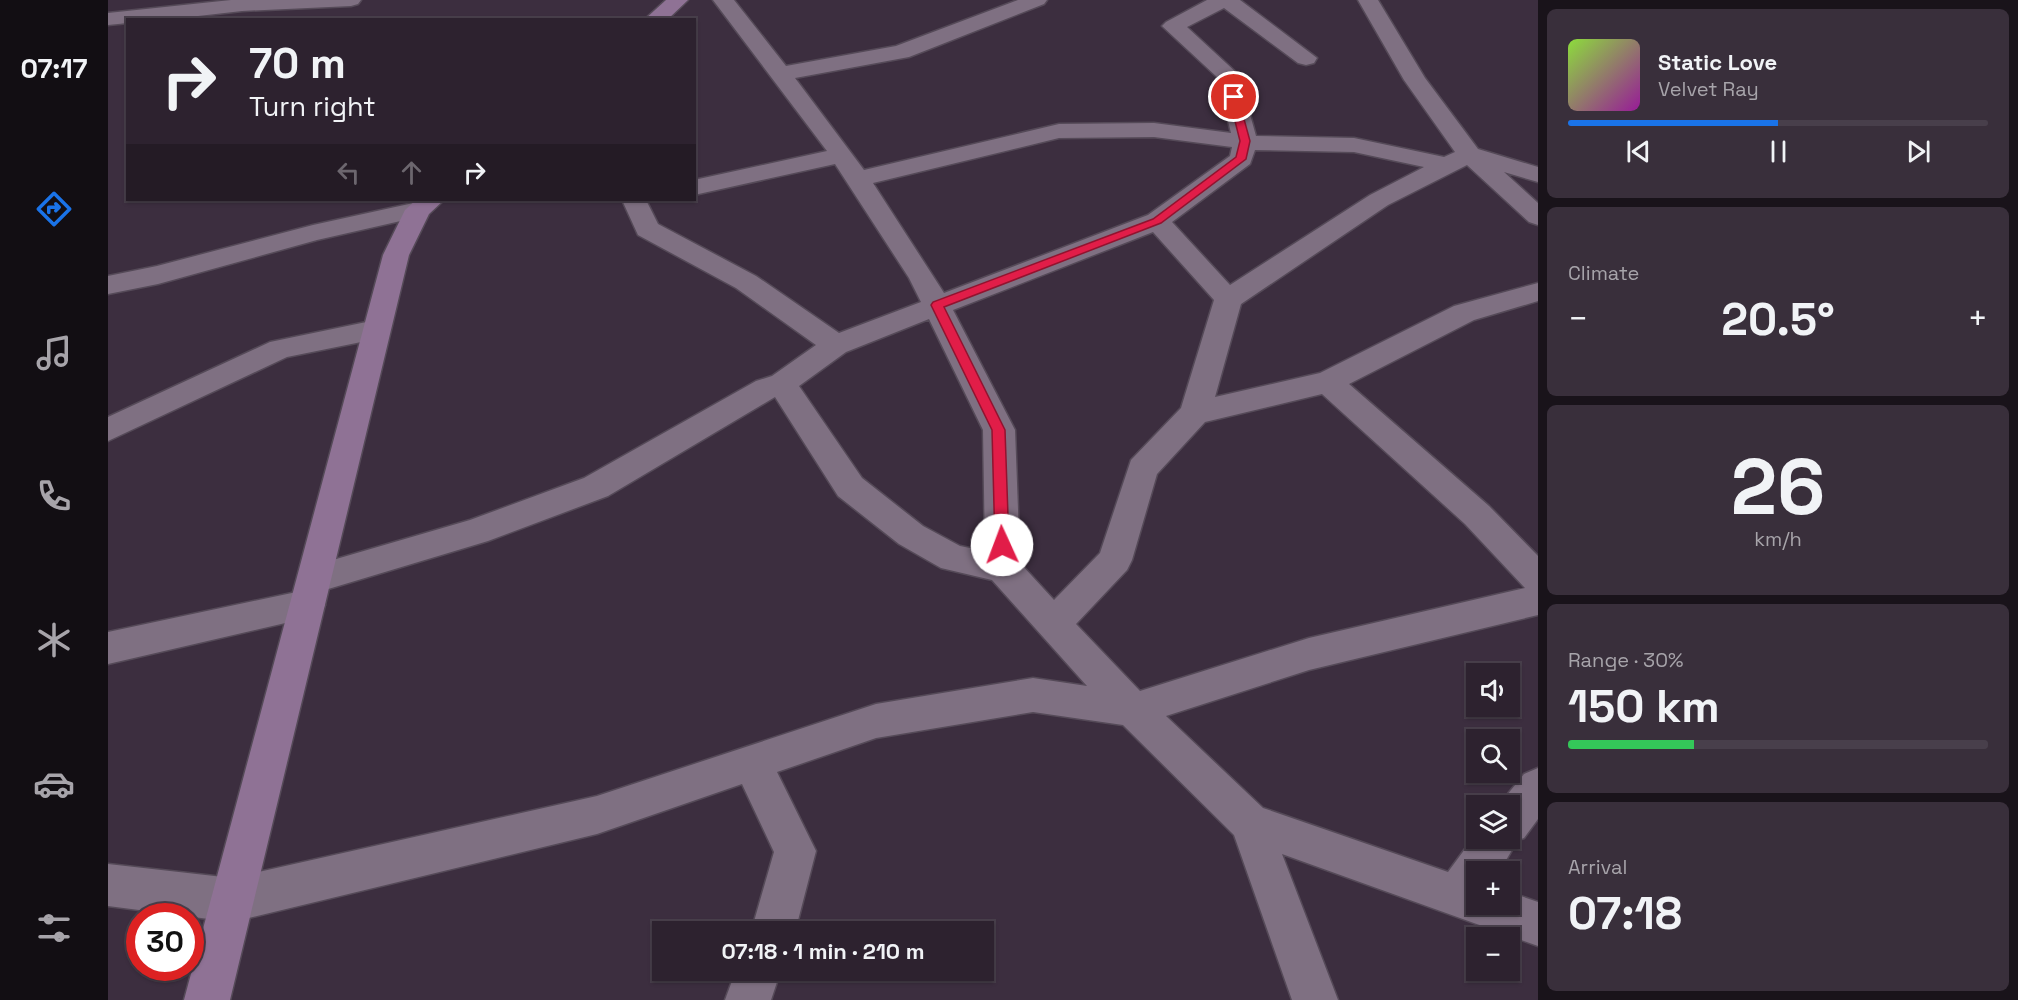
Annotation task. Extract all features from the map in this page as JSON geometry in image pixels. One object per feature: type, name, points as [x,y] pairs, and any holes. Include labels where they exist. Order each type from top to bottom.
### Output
[{"type":"street","points":[[108,19],[206,4],[351,0]]},
{"type":"street","points":[[656,18],[678,0]]},
{"type":"street","points":[[723,0],[842,155],[923,278],[999,430],[1003,568]]},
{"type":"street","points":[[781,74],[901,52],[1037,0]]},
{"type":"street","points":[[108,648],[310,592],[597,487],[767,388],[782,384],[836,345],[1157,221],[1241,159],[1245,141],[1228,75],[1173,26],[1225,0],[1306,58]]},
{"type":"street","points":[[1368,0],[1458,159],[1538,217]]},
{"type":"street","points":[[858,179],[1059,131],[1154,130],[1269,145],[1354,145],[1458,159],[1538,175]]},
{"type":"street","points":[[696,188],[842,155]]},
{"type":"street","points":[[1053,624],[1115,560],[1142,469],[1195,413],[1228,299],[1378,200],[1458,159]]},
{"type":"street","points":[[634,201],[647,229],[746,282],[836,345]]},
{"type":"street","points":[[108,285],[158,275],[424,205]]},
{"type":"street","points":[[207,1000],[396,255],[424,205]]},
{"type":"street","points":[[1157,221],[1228,299]]},
{"type":"street","points":[[1195,413],[1328,382],[1464,313],[1538,292]]},
{"type":"street","points":[[108,430],[280,349],[376,330]]},
{"type":"street","points":[[1328,382],[1477,515],[1538,579]]},
{"type":"street","points":[[782,384],[850,487],[911,535],[953,558],[1003,568],[1133,710],[1250,823],[1466,899]]},
{"type":"street","points":[[108,885],[232,900],[597,815],[876,721],[1034,695],[1133,710],[1309,654],[1538,600]]},
{"type":"street","points":[[752,763],[795,851],[776,921]]},
{"type":"street","points":[[1520,810],[1538,786]]},
{"type":"street","points":[[1250,823],[1316,1000]]},
{"type":"street","points":[[1512,915],[1538,924]]},
{"type":"street","points":[[748,1000],[755,981]]},
{"type":"route","points":[[1002,545],[999,430],[937,305],[1157,221],[1241,159],[1245,141],[1234,97]]}]
